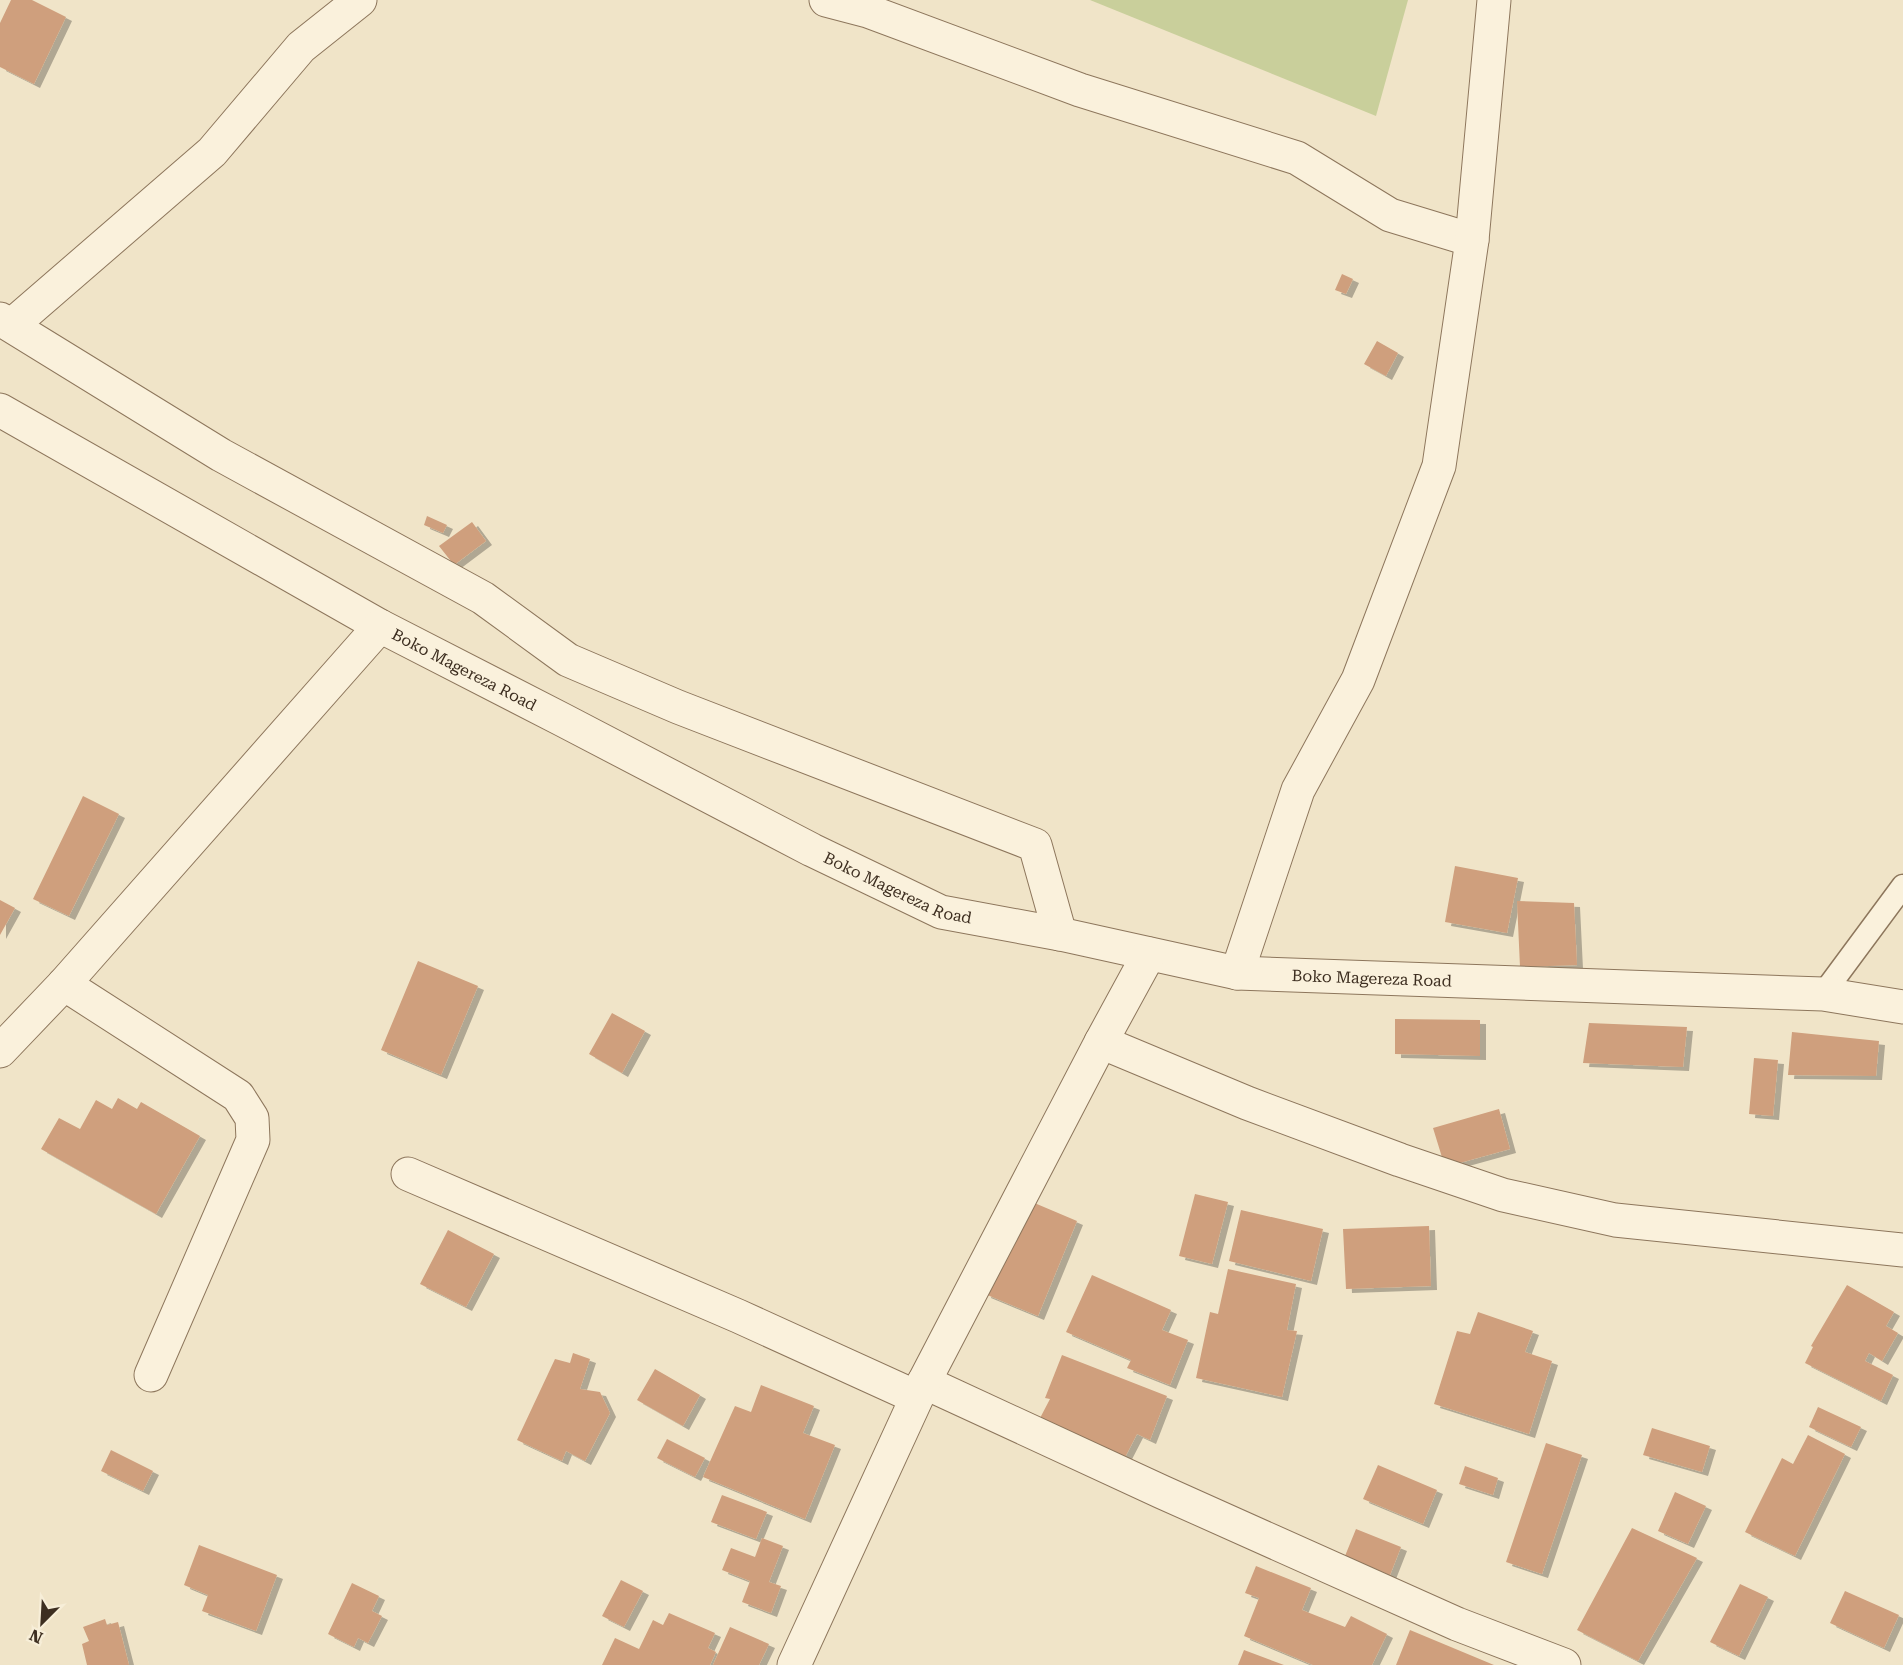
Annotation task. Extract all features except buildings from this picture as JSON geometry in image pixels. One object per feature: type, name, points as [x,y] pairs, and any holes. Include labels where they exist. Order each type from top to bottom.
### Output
[{"type":"street","points":[[360,0],[301,47],[212,152],[6,322],[220,455],[483,598],[568,660],[678,707],[1035,845],[1060,934]]},
{"type":"street","points":[[826,0],[868,10],[1080,90],[1297,158],[1390,215],[1472,240]]},
{"type":"street","points":[[1237,972],[1299,790],[1358,680],[1439,466],[1472,240],[1494,0]]},
{"type":"street","name":"Boko Magereza Road","points":[[0,410],[380,626],[812,850],[941,912],[1060,934],[1237,972],[1823,994],[1903,1007]]},
{"type":"street","points":[[0,1051],[64,984],[380,626]]},
{"type":"street","points":[[794,1665],[920,1390],[1149,954]]},
{"type":"street","points":[[64,984],[238,1096],[252,1118],[253,1140],[151,1375]]},
{"type":"street","points":[[1101,1042],[1258,1107],[1400,1160],[1503,1195],[1615,1220],[1903,1250]]},
{"type":"street","points":[[408,1174],[738,1316],[1162,1492],[1456,1624],[1564,1665]]},
{"type":"lane","points":[[1823,994],[1903,886]]},
{"type":"green space","points":[[1090,0],[1408,0],[1376,116]]}]
